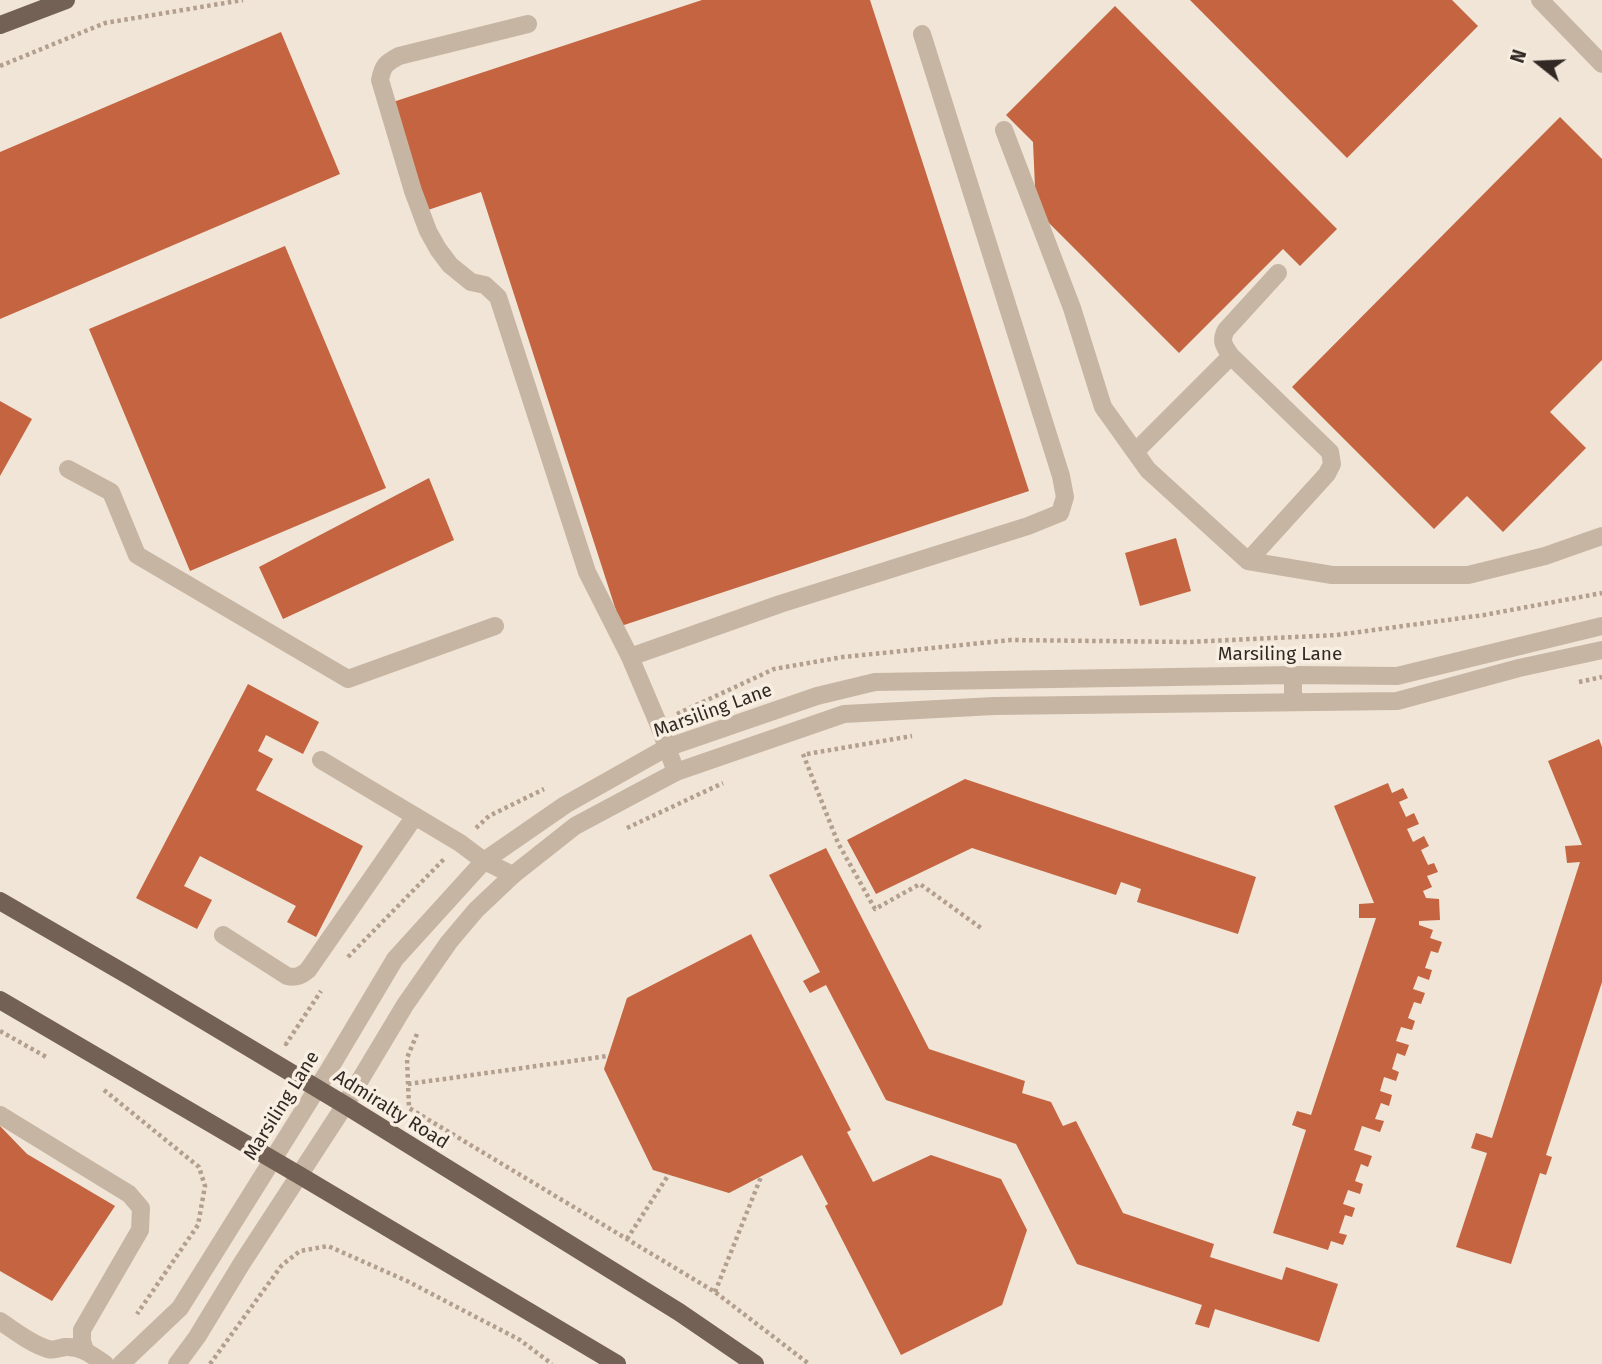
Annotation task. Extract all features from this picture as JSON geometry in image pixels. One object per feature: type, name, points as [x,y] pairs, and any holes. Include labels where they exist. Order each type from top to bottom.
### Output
[{"type":"main road","points":[[0,25],[65,0]]},
{"type":"main road","name":"Admiralty Road","points":[[0,901],[345,1105],[679,1312],[755,1364]]},
{"type":"main road","points":[[0,1000],[617,1364]]},
{"type":"street","points":[[1540,0],[1601,60]]},
{"type":"street","points":[[528,24],[400,56],[386,63],[380,80],[413,191],[428,231],[450,265],[471,282],[485,285],[498,297],[587,572],[630,657],[676,772]]},
{"type":"street","points":[[630,657],[780,604],[1028,526],[1060,513],[1065,497],[1061,476],[922,34]]},
{"type":"street","points":[[1003,130],[1072,309],[1102,407],[1148,470],[1248,561],[1332,575],[1468,575],[1545,556],[1602,536]]},
{"type":"street","points":[[1248,561],[1327,474],[1332,464],[1330,452],[1231,356],[1223,345],[1222,337],[1226,330],[1278,273]]},
{"type":"street","points":[[1135,452],[1231,356]]},
{"type":"street","points":[[68,469],[111,492],[137,555],[348,679],[495,626]]},
{"type":"street","name":"Marsiling Lane","points":[[121,1364],[180,1308],[274,1160],[395,959],[484,861],[565,805],[666,748],[817,696],[875,682],[1293,675],[1397,676],[1602,626]]},
{"type":"street","points":[[177,1364],[345,1105],[405,1005],[449,942],[476,910],[513,875],[575,826],[676,772],[844,714],[994,706],[1397,701],[1519,668],[1602,650]]},
{"type":"street","points":[[1293,675],[1293,701]]},
{"type":"street","points":[[992,679],[994,706]]},
{"type":"street","points":[[321,760],[460,843],[484,861],[513,875]]},
{"type":"street","points":[[223,935],[287,976],[303,975],[415,816]]},
{"type":"street","points":[[0,1115],[129,1194],[141,1208],[140,1230],[82,1330],[85,1350]]},
{"type":"street","points":[[0,1321],[46,1348],[85,1350],[105,1364]]},
{"type":"path","points":[[0,66],[105,23],[243,0]]},
{"type":"path","points":[[658,723],[774,669],[843,657],[1011,640],[1188,642],[1337,635],[1484,615],[1602,593]]},
{"type":"path","points":[[803,754],[838,843],[874,909],[920,884],[981,928]]},
{"type":"path","points":[[627,827],[726,781]]},
{"type":"path","points":[[420,1027],[407,1058],[409,1108],[715,1292],[808,1364]]},
{"type":"path","points":[[0,1031],[58,1064]]},
{"type":"path","points":[[408,1084],[608,1056]]},
{"type":"path","points":[[104,1090],[199,1167],[205,1186],[198,1225],[134,1319]]},
{"type":"path","points":[[627,1239],[669,1174]]},
{"type":"path","points":[[715,1292],[761,1177]]},
{"type":"path","points":[[210,1364],[282,1265],[300,1251],[328,1246],[407,1281],[520,1340],[552,1364]]},
{"type":"building","points":[[702,0],[870,0],[1029,491],[621,626],[481,192],[428,210],[393,102]]},
{"type":"building","points":[[1190,0],[1452,0],[1478,26],[1347,158]]},
{"type":"building","points":[[1115,6],[1337,229],[1300,266],[1283,249],[1179,353],[1036,210],[1033,142],[1006,115]]},
{"type":"building","points":[[281,32],[340,174],[0,319],[0,152]]},
{"type":"building","points":[[1560,117],[1602,159],[1602,360],[1550,412],[1586,448],[1503,532],[1467,496],[1434,529],[1292,387]]},
{"type":"building","points":[[285,246],[386,488],[190,571],[89,329]]},
{"type":"building","points":[[0,401],[32,419],[0,476]]},
{"type":"building","points":[[429,478],[454,540],[283,619],[259,567]]},
{"type":"building","points":[[1176,538],[1191,591],[1140,606],[1125,553]]},
{"type":"building","points":[[248,684],[319,722],[303,754],[266,735],[258,751],[273,759],[256,790],[363,846],[316,937],[287,922],[296,906],[200,856],[184,886],[212,900],[197,929],[136,898]]},
{"type":"building","points":[[1599,739],[1602,747],[1602,982],[1546,1155],[1552,1157],[1546,1175],[1540,1173],[1511,1264],[1456,1247],[1487,1153],[1471,1148],[1476,1133],[1492,1138],[1580,862],[1567,863],[1565,846],[1582,845],[1548,761]]},
{"type":"building","points":[[965,779],[1256,877],[1238,934],[1137,902],[1141,889],[1121,882],[1116,895],[972,848],[876,894],[847,840]]},
{"type":"building","points":[[1388,783],[1392,793],[1403,788],[1408,798],[1399,802],[1406,817],[1414,813],[1419,824],[1407,829],[1413,842],[1424,836],[1429,846],[1421,850],[1428,865],[1434,863],[1438,872],[1427,876],[1432,887],[1423,891],[1426,898],[1439,899],[1440,920],[1419,921],[1419,925],[1433,930],[1430,938],[1442,942],[1438,953],[1431,951],[1425,968],[1432,970],[1429,980],[1418,976],[1413,989],[1425,993],[1421,1004],[1414,1002],[1408,1018],[1415,1021],[1412,1030],[1401,1027],[1396,1041],[1409,1045],[1405,1056],[1397,1053],[1392,1069],[1399,1072],[1396,1081],[1384,1077],[1380,1091],[1392,1095],[1389,1106],[1381,1103],[1375,1119],[1384,1121],[1380,1132],[1362,1126],[1354,1150],[1372,1156],[1368,1167],[1361,1164],[1355,1181],[1363,1184],[1360,1194],[1348,1190],[1343,1204],[1355,1208],[1352,1217],[1345,1215],[1339,1233],[1347,1235],[1343,1245],[1331,1241],[1328,1250],[1273,1233],[1306,1130],[1292,1125],[1297,1111],[1311,1115],[1376,918],[1359,918],[1359,904],[1374,903],[1334,806]]},
{"type":"building","points":[[826,848],[929,1049],[1025,1081],[1022,1093],[1051,1102],[1063,1126],[1076,1121],[1123,1213],[1214,1244],[1210,1257],[1282,1280],[1286,1267],[1338,1284],[1319,1342],[1215,1309],[1209,1328],[1195,1324],[1202,1305],[1077,1264],[1016,1144],[886,1100],[826,985],[810,993],[803,981],[820,972],[769,875]]},
{"type":"building","points":[[751,934],[851,1130],[847,1132],[873,1182],[931,1155],[1001,1179],[1027,1230],[1002,1305],[901,1355],[802,1155],[729,1193],[653,1170],[604,1069],[627,998]]},
{"type":"building","points":[[0,1126],[27,1154],[115,1206],[52,1301],[0,1271]]}]
